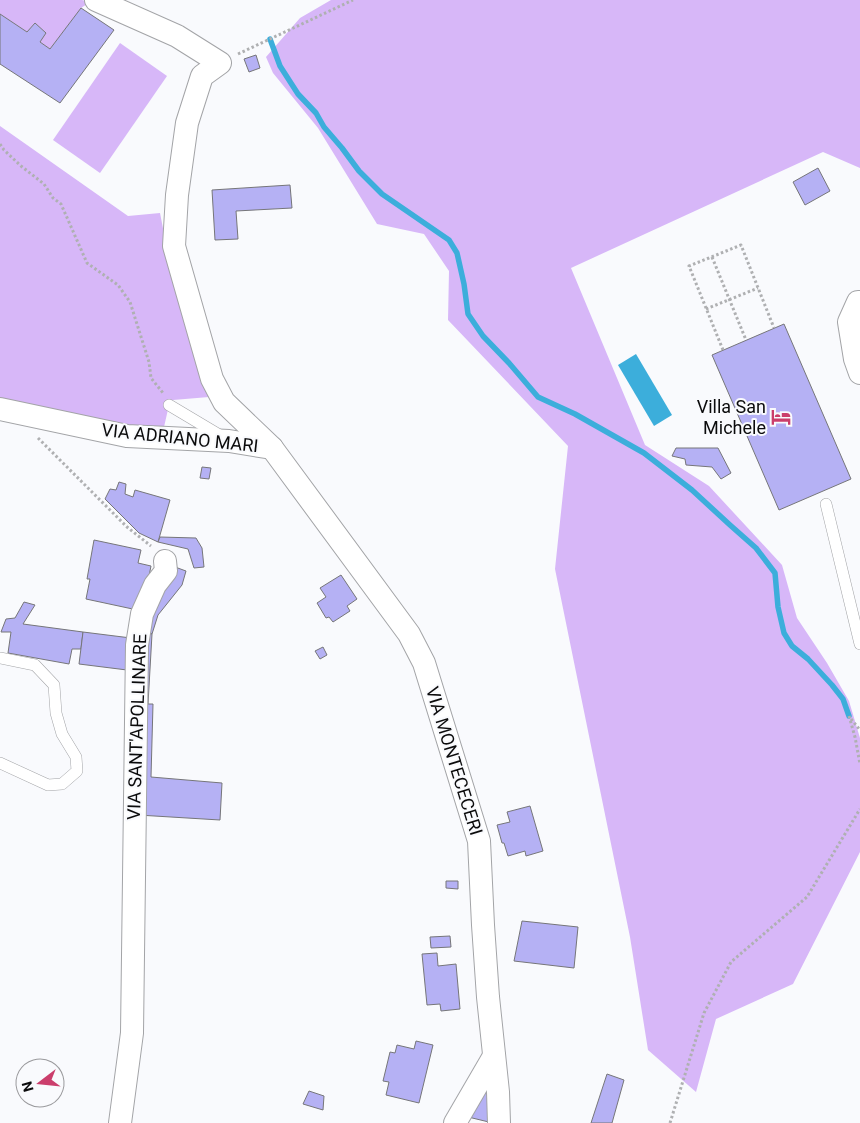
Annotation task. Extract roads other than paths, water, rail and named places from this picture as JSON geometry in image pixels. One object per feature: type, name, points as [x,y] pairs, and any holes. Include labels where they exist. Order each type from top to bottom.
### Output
[{"type":"street","name":"VIA MONTECECERI","points":[[96,0],[177,36],[220,63],[202,76],[187,123],[177,195],[174,246],[212,379],[224,402],[272,448],[409,634],[424,663],[479,841],[487,979],[498,1092],[499,1123]]},
{"type":"street","points":[[860,302],[858,302],[849,322],[855,359],[860,373]]},
{"type":"street","name":"VIA ADRIANO MARI","points":[[0,409],[127,436],[229,441],[272,448]]},
{"type":"street","name":"VIA SANT'APOLLINARE","points":[[120,1123],[132,1033],[137,645],[142,614],[155,585],[166,571],[166,561]]},
{"type":"street","points":[[455,1123],[494,1056]]},
{"type":"lane","points":[[169,405],[229,441]]},
{"type":"lane","points":[[826,504],[860,644]]},
{"type":"lane","points":[[0,658],[35,665],[54,685],[56,713],[62,734],[76,757],[77,772],[62,784],[48,785],[0,763]]},
{"type":"water","points":[[636,354],[672,415],[654,426],[618,365]]},
{"type":"waterway","points":[[270,39],[280,66],[298,94],[316,113],[324,127],[359,171],[382,194],[449,240],[457,253],[468,314],[483,336],[538,397],[575,414],[644,453],[692,490],[756,548],[775,573],[778,607],[784,633],[792,646],[808,659],[843,699],[849,716]]},
{"type":"place","name":"Villa San Michele","points":[[781,417]]}]
